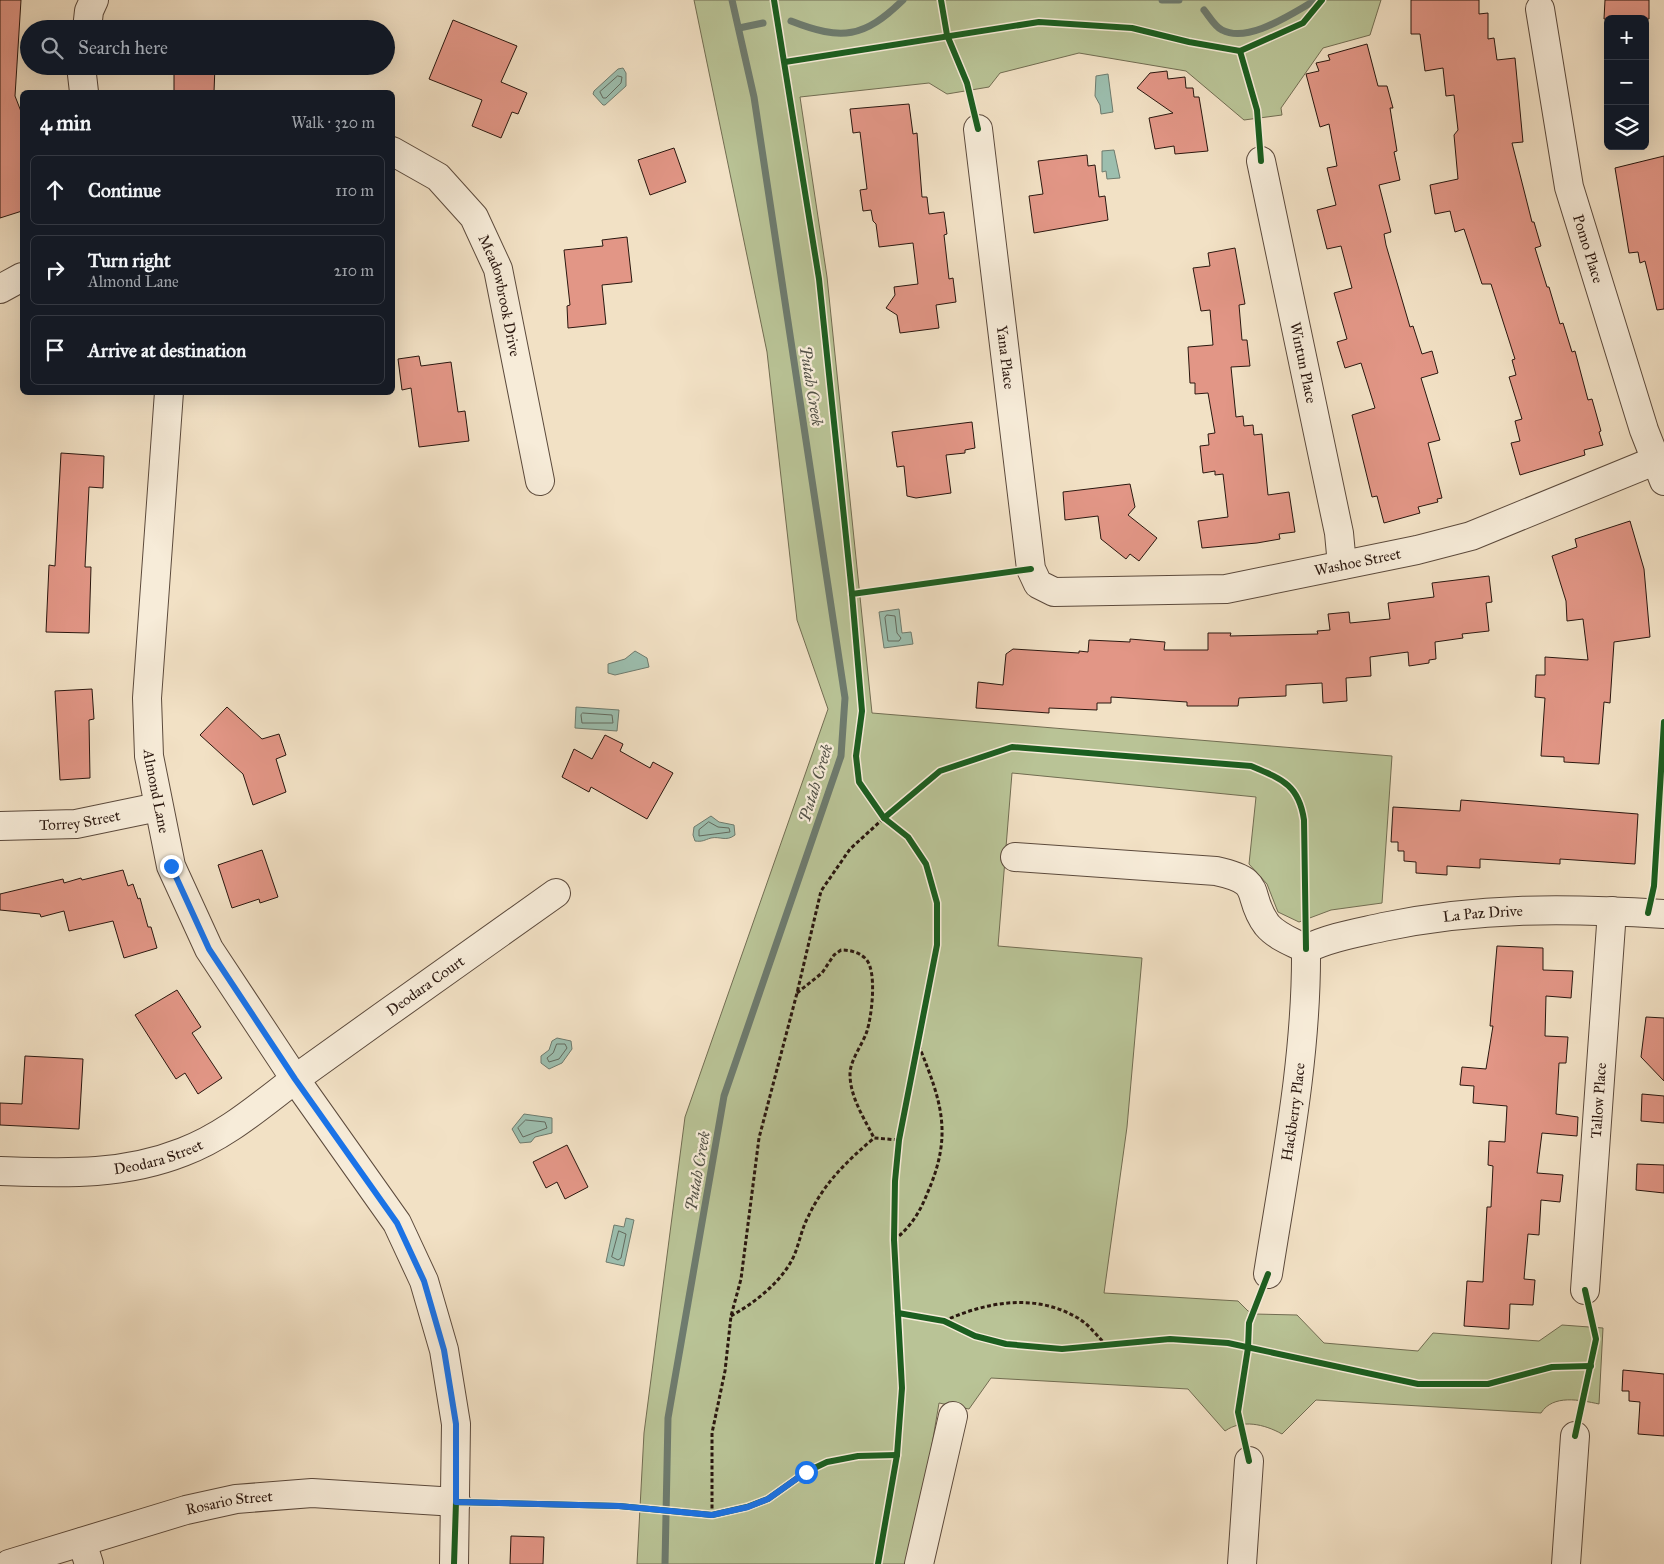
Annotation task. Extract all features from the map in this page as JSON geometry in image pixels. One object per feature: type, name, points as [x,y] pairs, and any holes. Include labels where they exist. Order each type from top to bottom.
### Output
[{"type":"street","points":[[88,20],[89,11],[94,0]]},
{"type":"street","name":"Pomo Place","points":[[1540,8],[1569,187],[1661,467]]},
{"type":"street","points":[[82,75],[84,90]]},
{"type":"street","name":"Yana Place","points":[[978,129],[1031,569],[1038,584]]},
{"type":"street","name":"Meadowbrook Drive","points":[[395,153],[438,178],[474,217],[498,269],[540,482]]},
{"type":"street","name":"Wintun Place","points":[[1261,161],[1340,533],[1342,565]]},
{"type":"street","points":[[0,289],[20,278]]},
{"type":"street","name":"Almond Lane","points":[[169,395],[147,698],[149,756],[171,866],[209,949],[295,1079],[397,1223],[424,1281],[444,1350],[456,1424],[454,1564]]},
{"type":"street","name":"Washoe Street","points":[[1038,584],[1054,592],[1226,589],[1471,536],[1661,467]]},
{"type":"street","name":"Torrey Street","points":[[0,826],[76,824],[158,807]]},
{"type":"street","points":[[1015,858],[1216,871],[1237,876],[1254,890],[1267,925],[1281,937],[1306,948]]},
{"type":"street","name":"Deodara Court","points":[[295,1079],[556,893]]},
{"type":"street","name":"La Paz Drive","points":[[1306,948],[1336,937],[1414,920],[1481,911],[1551,908],[1664,914]]},
{"type":"street","name":"Tallow Place","points":[[1585,1290],[1612,911]]},
{"type":"street","name":"Hackberry Place","points":[[1268,1274],[1301,1060],[1306,1004],[1306,948]]},
{"type":"street","name":"Deodara Street","points":[[0,1171],[81,1174],[116,1170],[184,1152],[243,1120],[295,1079]]},
{"type":"street","points":[[919,1564],[954,1416]]},
{"type":"street","points":[[1566,1564],[1575,1436]]},
{"type":"street","points":[[1242,1564],[1249,1461]]},
{"type":"street","name":"Rosario Street","points":[[9,1564],[85,1553],[186,1510],[236,1499],[312,1493],[456,1502]]},
{"type":"path","points":[[879,810],[884,818],[890,822]]},
{"type":"path","points":[[712,1515],[712,1433],[725,1371],[731,1316],[741,1279],[759,1138],[822,891],[850,849],[891,812]]},
{"type":"path","points":[[797,993],[822,973],[834,955],[841,950],[860,954],[867,960],[872,972],[872,1002],[868,1030],[850,1071],[852,1091],[874,1138]]},
{"type":"path","points":[[915,1065],[921,1037]]},
{"type":"path","points":[[894,1240],[903,1233],[921,1209],[939,1168],[943,1126],[937,1092],[919,1046]]},
{"type":"path","points":[[898,1148],[901,1130]]},
{"type":"path","points":[[731,1316],[752,1304],[783,1273],[792,1259],[808,1216],[838,1170],[874,1138],[899,1140]]},
{"type":"path","points":[[894,1230],[895,1250]]},
{"type":"path","points":[[944,1321],[971,1309],[1012,1301],[1047,1305],[1078,1318],[1107,1346]]},
{"type":"path","points":[[935,1319],[952,1325]]},
{"type":"path","points":[[1098,1347],[1116,1345]]},
{"type":"path","points":[[703,1514],[721,1513]]},
{"type":"shaded area","points":[[694,0],[1381,0],[1370,35],[1323,48],[1281,108],[1282,115],[1244,120],[1186,71],[1079,53],[1000,73],[989,87],[947,94],[929,83],[800,97],[827,277],[872,713],[1392,756],[1382,903],[1331,910],[1299,922],[1278,912],[1267,884],[1249,864],[1256,797],[1012,773],[998,946],[1142,958],[1127,1127],[1104,1293],[1238,1301],[1254,1314],[1297,1315],[1324,1343],[1418,1351],[1433,1333],[1539,1341],[1562,1325],[1603,1328],[1599,1404],[1575,1400],[1560,1401],[1552,1403],[1541,1413],[1316,1400],[1282,1434],[1261,1425],[1253,1424],[1239,1425],[1225,1431],[1188,1389],[991,1378],[969,1409],[939,1403],[912,1564],[637,1564],[644,1433],[685,1117],[828,709],[797,620],[767,352]]},
{"type":"water","points":[[623,68],[626,73],[626,86],[603,105],[593,94],[594,91],[618,69]]},
{"type":"water","points":[[1108,74],[1113,112],[1101,114],[1100,105],[1095,96],[1096,76]]},
{"type":"water","points":[[1114,150],[1120,178],[1107,179],[1106,171],[1102,172],[1102,151]]},
{"type":"water","points":[[899,609],[902,633],[911,632],[913,644],[884,648],[879,612]]},
{"type":"water","points":[[635,651],[647,658],[649,667],[615,675],[608,673],[608,664],[625,659]]},
{"type":"water","points":[[576,707],[619,710],[617,731],[575,728]]},
{"type":"water","points":[[711,816],[719,822],[734,825],[735,835],[729,838],[711,838],[695,841],[693,835],[694,827]]},
{"type":"water","points":[[557,1038],[571,1041],[572,1049],[562,1063],[549,1069],[541,1063],[541,1056],[549,1050],[552,1041]]},
{"type":"water","points":[[524,1114],[552,1118],[552,1133],[535,1137],[531,1142],[520,1143],[512,1129]]},
{"type":"water","points":[[626,1218],[634,1220],[624,1266],[606,1262],[614,1225],[624,1227]]},
{"type":"building","points":[[0,0],[21,0],[15,96],[20,109],[20,212],[0,218]]},
{"type":"building","points":[[1411,0],[1479,0],[1479,14],[1488,13],[1488,39],[1494,38],[1497,60],[1515,58],[1523,142],[1512,143],[1532,222],[1534,222],[1541,246],[1535,248],[1560,324],[1563,323],[1572,352],[1575,351],[1588,400],[1592,399],[1601,431],[1599,432],[1603,445],[1584,450],[1585,455],[1520,475],[1511,443],[1520,441],[1515,421],[1522,419],[1509,377],[1516,375],[1512,360],[1515,359],[1491,284],[1482,284],[1464,229],[1455,232],[1450,211],[1435,214],[1430,185],[1458,179],[1454,135],[1458,130],[1454,95],[1446,96],[1443,68],[1425,71],[1420,34],[1411,34]]},
{"type":"building","points":[[1605,0],[1649,0],[1649,15],[1604,15]]},
{"type":"building","points":[[453,20],[517,46],[501,82],[527,93],[518,114],[512,112],[501,138],[472,126],[482,100],[429,79]]},
{"type":"building","points":[[1367,44],[1378,86],[1387,86],[1393,108],[1390,108],[1397,151],[1394,152],[1400,180],[1379,185],[1391,232],[1384,234],[1386,245],[1410,327],[1413,326],[1422,354],[1432,351],[1438,373],[1421,378],[1440,440],[1428,443],[1442,498],[1437,499],[1438,502],[1418,507],[1420,513],[1384,523],[1377,496],[1372,497],[1352,415],[1375,408],[1361,363],[1345,368],[1337,342],[1347,339],[1334,293],[1352,288],[1341,246],[1327,249],[1317,210],[1336,205],[1327,168],[1337,166],[1329,124],[1320,127],[1306,74],[1319,71],[1316,63],[1330,60],[1328,55]]},
{"type":"building","points":[[1167,71],[1168,79],[1185,77],[1186,88],[1193,88],[1194,97],[1199,97],[1208,151],[1175,154],[1174,146],[1155,149],[1149,118],[1173,113],[1137,88],[1150,73]]},
{"type":"building","points":[[174,75],[215,75],[214,90],[174,90]]},
{"type":"building","points":[[909,104],[913,134],[917,133],[922,197],[927,197],[929,214],[944,212],[947,234],[944,235],[949,279],[953,278],[956,302],[936,305],[939,328],[900,333],[897,315],[886,308],[895,295],[894,287],[918,284],[913,243],[879,247],[876,224],[873,221],[871,210],[863,211],[860,190],[867,189],[860,132],[853,133],[850,109]]},
{"type":"building","points":[[674,148],[686,182],[650,195],[638,160]]},
{"type":"building","points":[[1087,155],[1088,166],[1095,165],[1099,197],[1105,196],[1108,220],[1034,233],[1029,196],[1043,194],[1038,161]]},
{"type":"building","points":[[1664,156],[1664,309],[1657,310],[1645,261],[1640,263],[1638,252],[1629,253],[1615,168]]},
{"type":"building","points":[[627,237],[632,282],[602,285],[606,324],[568,328],[567,306],[570,305],[564,250],[603,246],[602,240]]},
{"type":"building","points":[[1235,248],[1245,304],[1239,305],[1242,340],[1247,340],[1250,366],[1231,367],[1236,417],[1243,416],[1244,426],[1253,425],[1254,435],[1262,434],[1268,495],[1289,492],[1295,532],[1279,534],[1280,539],[1257,543],[1202,548],[1198,521],[1228,517],[1223,474],[1215,475],[1215,471],[1203,473],[1200,446],[1209,445],[1208,434],[1215,433],[1208,393],[1195,394],[1195,383],[1190,383],[1188,347],[1213,345],[1210,310],[1201,311],[1193,268],[1210,266],[1208,253]]},
{"type":"building","points":[[419,356],[421,366],[451,362],[458,412],[465,411],[469,441],[419,447],[411,388],[402,390],[398,359]]},
{"type":"building","points":[[972,422],[975,448],[965,450],[965,453],[946,455],[951,493],[916,498],[907,496],[904,466],[897,467],[892,432]]},
{"type":"building","points":[[61,453],[104,456],[103,488],[89,487],[85,567],[91,567],[89,633],[46,632],[49,565],[55,566]]},
{"type":"building","points":[[1130,484],[1135,507],[1128,515],[1157,538],[1139,561],[1130,554],[1126,559],[1101,539],[1098,516],[1065,520],[1063,492]]},
{"type":"building","points":[[1630,521],[1644,569],[1650,637],[1614,642],[1610,703],[1604,702],[1599,764],[1564,762],[1564,757],[1541,756],[1545,698],[1535,697],[1536,675],[1545,675],[1545,657],[1588,660],[1583,619],[1567,621],[1566,601],[1552,556],[1577,547],[1575,539]]},
{"type":"building","points":[[1489,576],[1492,602],[1486,603],[1489,631],[1462,634],[1463,638],[1435,642],[1436,659],[1429,660],[1429,663],[1409,666],[1408,652],[1370,657],[1371,676],[1346,678],[1347,701],[1323,703],[1322,683],[1286,685],[1286,696],[1239,698],[1238,706],[1187,706],[1187,702],[1111,697],[1111,703],[1097,703],[1097,710],[1049,708],[1049,713],[976,708],[978,682],[1003,685],[1006,654],[1013,649],[1079,653],[1079,651],[1088,652],[1089,640],[1130,642],[1130,639],[1165,642],[1164,650],[1208,650],[1208,633],[1231,633],[1230,636],[1318,634],[1317,631],[1330,630],[1328,614],[1349,612],[1350,623],[1390,619],[1388,603],[1434,597],[1432,583]]},
{"type":"building","points":[[92,689],[94,719],[89,720],[90,778],[60,780],[55,691]]},
{"type":"building","points":[[227,707],[262,739],[279,734],[286,755],[276,759],[286,792],[253,805],[243,774],[200,735]]},
{"type":"building","points":[[605,735],[623,744],[620,751],[650,768],[653,762],[673,773],[647,819],[591,787],[589,792],[562,777],[574,749],[592,759]]},
{"type":"building","points":[[1461,800],[1638,814],[1635,864],[1560,859],[1560,864],[1480,859],[1480,868],[1447,866],[1447,875],[1416,873],[1416,862],[1404,861],[1404,851],[1398,851],[1398,842],[1391,842],[1393,807],[1460,811]]},
{"type":"building","points":[[262,850],[278,897],[260,903],[259,899],[232,908],[218,865]]},
{"type":"building","points":[[123,870],[128,886],[133,884],[138,899],[140,898],[148,927],[151,927],[157,948],[124,958],[113,921],[69,931],[64,911],[41,917],[40,914],[0,910],[0,894],[63,879],[64,883]]},
{"type":"building","points":[[1497,946],[1543,948],[1543,970],[1573,971],[1571,998],[1546,996],[1545,1036],[1568,1037],[1566,1063],[1559,1063],[1556,1114],[1578,1117],[1577,1136],[1542,1133],[1537,1173],[1563,1175],[1560,1202],[1541,1200],[1539,1235],[1528,1234],[1524,1279],[1535,1280],[1533,1305],[1510,1304],[1509,1329],[1464,1326],[1467,1281],[1483,1282],[1487,1207],[1491,1207],[1493,1166],[1488,1165],[1489,1141],[1505,1142],[1507,1106],[1473,1103],[1474,1086],[1460,1085],[1462,1067],[1486,1069],[1493,1026],[1490,1026]]},
{"type":"building","points":[[177,990],[201,1027],[192,1033],[222,1078],[198,1094],[185,1073],[176,1079],[135,1015]]},
{"type":"building","points":[[1646,1017],[1664,1018],[1664,1081],[1641,1057]]},
{"type":"building","points":[[25,1056],[83,1059],[79,1129],[0,1125],[0,1103],[22,1104]]},
{"type":"building","points":[[1642,1094],[1664,1096],[1664,1123],[1641,1121]]},
{"type":"building","points":[[567,1145],[588,1187],[565,1199],[557,1182],[546,1188],[533,1162]]},
{"type":"building","points":[[1637,1164],[1664,1165],[1664,1193],[1636,1190]]},
{"type":"building","points":[[1623,1370],[1664,1374],[1664,1436],[1638,1434],[1640,1402],[1629,1401],[1629,1391],[1622,1391]]},
{"type":"building","points":[[511,1536],[544,1537],[543,1564],[510,1564]]},
{"type":"waterway","name":"Putah Creek","points":[[665,1564],[668,1418],[724,1096],[841,756],[845,698],[754,97],[732,0]]},
{"type":"waterway","points":[[791,21],[825,31],[852,32],[864,29],[876,22],[903,0]]},
{"type":"waterway","points":[[1162,0],[1179,0]]},
{"type":"waterway","points":[[1204,10],[1219,29],[1233,33],[1245,33],[1283,19],[1316,0]]},
{"type":"waterway","points":[[739,28],[763,23]]},
{"type":"cycle path","points":[[774,0],[819,279],[852,594]]},
{"type":"cycle path","points":[[941,0],[947,35],[967,83],[978,129]]},
{"type":"cycle path","points":[[785,62],[1039,22],[1132,28],[1189,42],[1240,51],[1303,23],[1322,0]]},
{"type":"cycle path","points":[[1240,51],[1257,110],[1261,161]]},
{"type":"cycle path","points":[[884,818],[859,782],[856,756],[862,711],[852,594],[1031,569]]},
{"type":"cycle path","points":[[1648,913],[1654,886],[1664,722]]},
{"type":"cycle path","points":[[878,1564],[897,1455],[902,1388],[894,1240],[895,1181],[899,1140],[937,945],[937,903],[926,864],[908,837],[884,818],[940,771],[1012,747],[1251,766],[1272,775],[1287,785],[1293,791],[1302,808],[1304,820],[1306,949]]},
{"type":"cycle path","points":[[1249,1461],[1238,1412],[1248,1348],[1249,1323],[1268,1274]]},
{"type":"cycle path","points":[[1575,1436],[1596,1339],[1585,1290]]},
{"type":"cycle path","points":[[898,1313],[944,1321],[975,1336],[1006,1344],[1062,1349],[1170,1339],[1228,1343],[1418,1384],[1488,1384],[1552,1367],[1591,1366]]},
{"type":"cycle path","points":[[454,1564],[456,1502],[619,1506],[712,1515],[747,1507],[768,1499],[806,1472],[827,1462],[858,1456],[897,1455]]},
{"type":"route","points":[[171,866],[209,949],[295,1079],[397,1223],[424,1281],[444,1350],[456,1424],[456,1502],[619,1506],[712,1515],[748,1507],[768,1499],[806,1472]]}]
